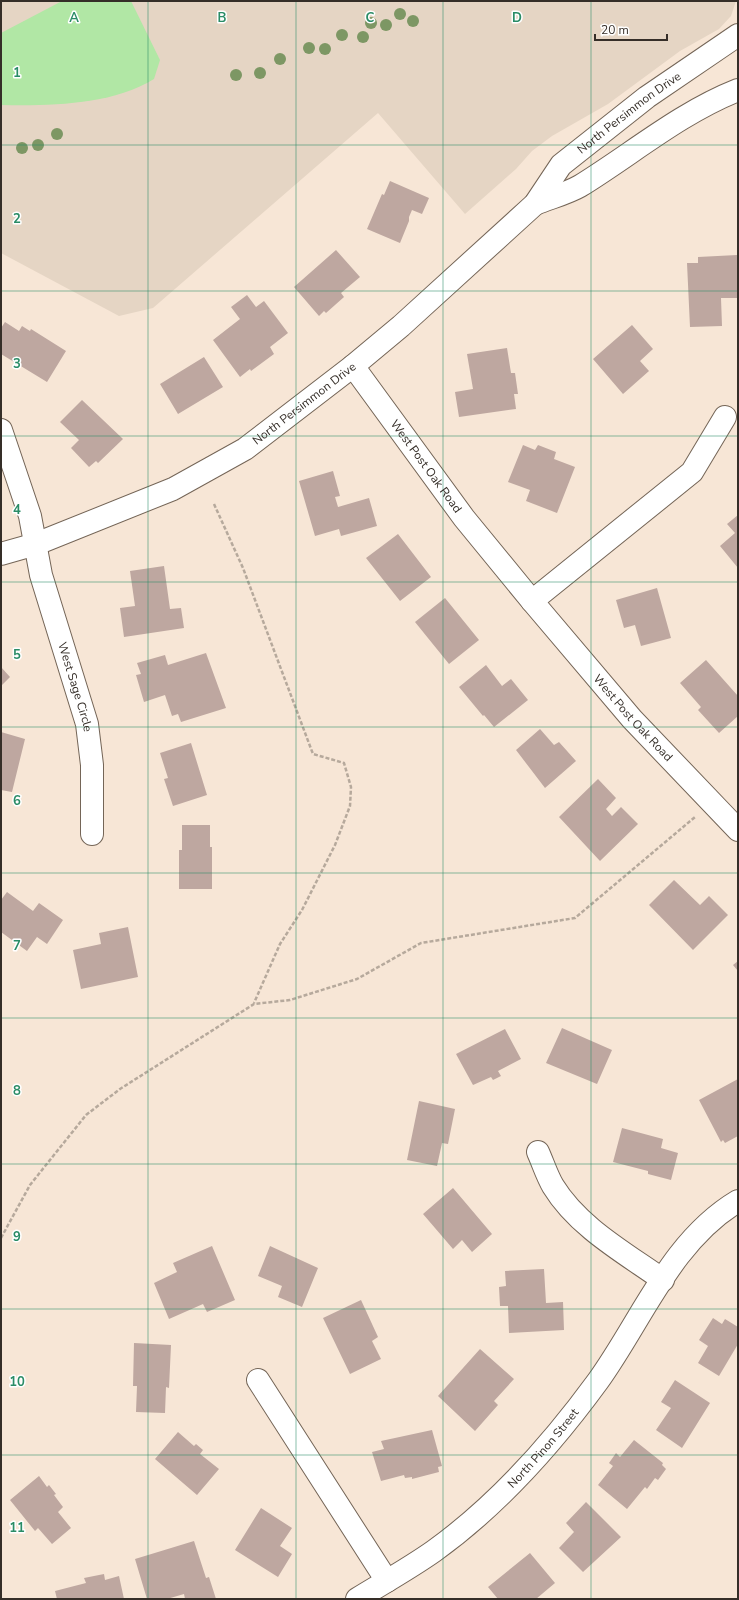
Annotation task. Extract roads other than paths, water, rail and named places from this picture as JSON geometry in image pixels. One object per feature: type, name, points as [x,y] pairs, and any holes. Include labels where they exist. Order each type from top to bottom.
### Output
[{"type":"street","name":"North Persimmon Drive","points":[[1,554],[36,544],[173,489],[245,449],[353,366],[401,326],[535,204],[561,165],[647,97],[738,35]]},
{"type":"street","name":"North Persimmon Drive","points":[[535,204],[578,187],[652,137],[718,98],[738,90]]},
{"type":"street","name":"West Post Oak Road","points":[[353,366],[464,518],[532,602],[632,719],[738,830]]},
{"type":"street","points":[[532,602],[692,472],[725,417]]},
{"type":"street","points":[[1,430],[30,516],[36,544]]},
{"type":"street","name":"West Sage Circle","points":[[36,544],[41,575],[87,724],[92,766],[92,834]]},
{"type":"street","points":[[538,1152],[553,1186],[570,1209],[596,1232],[663,1280]]},
{"type":"street","name":"North Pinon Street","points":[[358,1599],[435,1550],[491,1503],[530,1465],[551,1442],[598,1380],[663,1280],[693,1238],[725,1209],[738,1201]]},
{"type":"street","points":[[258,1380],[387,1581]]}]
